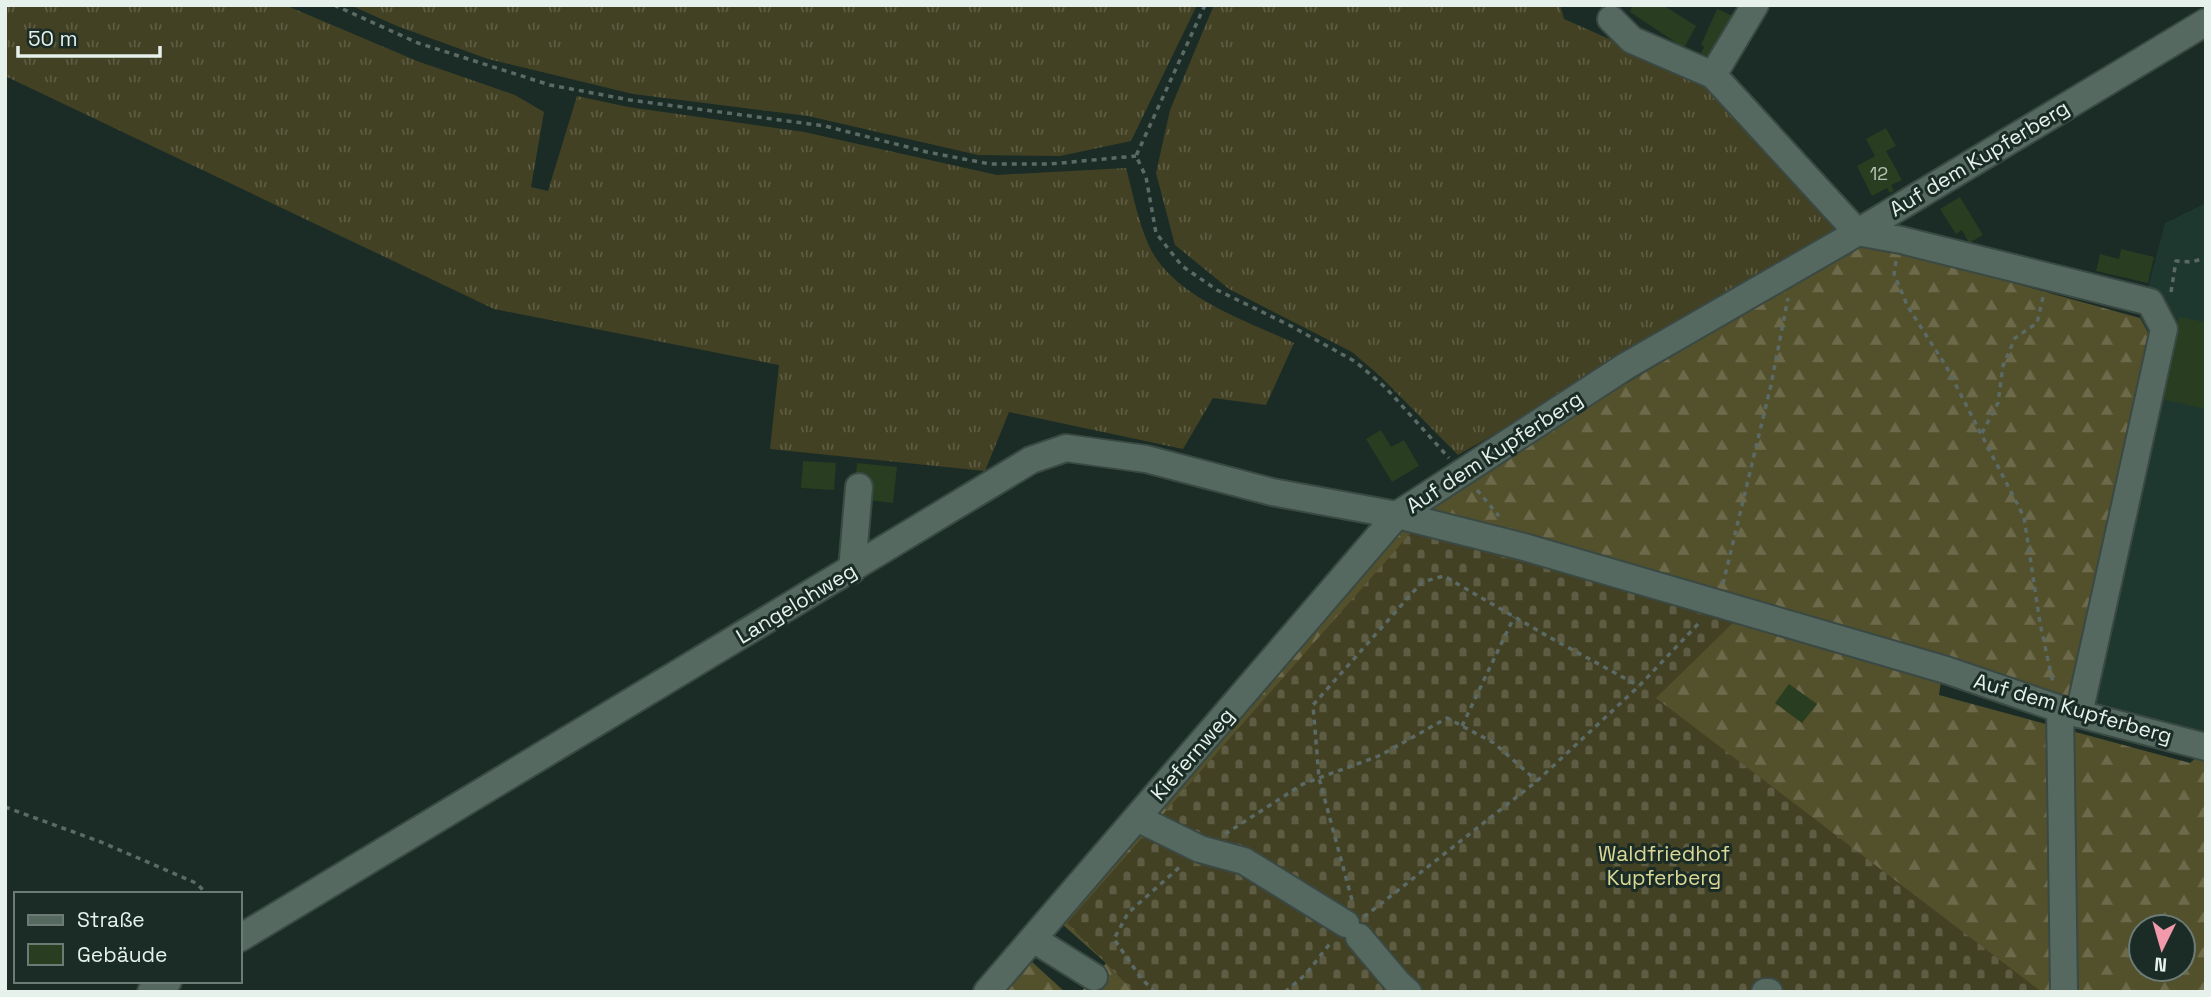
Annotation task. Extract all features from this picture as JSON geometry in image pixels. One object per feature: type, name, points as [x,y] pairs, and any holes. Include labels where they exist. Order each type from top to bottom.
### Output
[{"type":"street","points":[[1713,75],[1755,5]]},
{"type":"street","points":[[1611,19],[1632,40],[1713,75],[1857,232],[1901,240],[2150,302],[2164,329],[2069,712],[2064,992]]},
{"type":"street","name":"Auf dem Kupferberg","points":[[1397,516],[1626,366],[1857,232],[2206,23]]},
{"type":"street","name":"Langelohweg","points":[[242,937],[1031,460],[1066,448],[1146,459],[1272,492],[1397,516]]},
{"type":"street","points":[[852,570],[859,487]]},
{"type":"street","name":"Auf dem Kupferberg","points":[[1397,516],[1524,547],[1945,670],[2069,712],[2206,747]]},
{"type":"street","name":"Kiefernweg","points":[[987,992],[1397,516]]},
{"type":"street","points":[[1137,818],[1200,849],[1244,861],[1354,928],[1408,992]]},
{"type":"street","points":[[1033,939],[1094,977]]},
{"type":"path","points":[[334,5],[418,43],[550,85],[825,126],[927,152],[990,164],[1050,164],[1136,156]]},
{"type":"path","points":[[1136,156],[1205,5]]},
{"type":"path","points":[[1136,156],[1146,177],[1156,233],[1182,266],[1217,290],[1356,362],[1386,388],[1463,473],[1524,547]]},
{"type":"path","points":[[1901,240],[1894,274],[1908,307],[1946,366],[2024,517],[2040,623],[2069,712]]},
{"type":"path","points":[[2164,329],[2176,261],[2191,262],[2206,258]]},
{"type":"path","points":[[1285,992],[1354,928],[1537,781],[1639,686],[1718,604],[1771,386],[1793,268]]},
{"type":"path","points":[[1982,433],[1998,403],[2003,366],[2015,338],[2037,323],[2047,277]]},
{"type":"path","points":[[1354,928],[1319,778],[1313,705],[1422,582],[1444,576],[1639,686]]},
{"type":"path","points":[[1462,726],[1514,617]]},
{"type":"path","points":[[1155,992],[1141,978],[1114,939],[1128,914],[1200,849],[1303,784],[1381,755],[1447,718],[1494,743],[1537,781]]},
{"type":"path","points":[[5,807],[160,867],[196,883],[204,892]]},
{"type":"shaded area","points":[[2206,203],[2206,740],[2075,701],[2150,336],[2140,318],[2165,223]]},
{"type":"green space","points":[[5,5],[285,5],[417,61],[515,95],[544,112],[531,187],[548,191],[577,96],[628,107],[804,132],[997,175],[1126,168],[1139,218],[1149,246],[1160,264],[1175,279],[1212,305],[1294,343],[1266,405],[1213,398],[1183,449],[1009,412],[985,471],[770,449],[779,365],[494,309],[5,76]]},
{"type":"green space","points":[[350,5],[1197,5],[1131,141],[1060,156],[978,155],[808,116],[633,94],[488,59],[397,26]]},
{"type":"green space","points":[[1214,5],[1560,5],[1564,19],[1711,84],[1841,234],[1458,455],[1380,376],[1352,352],[1229,289],[1175,245],[1156,173],[1170,110]]},
{"type":"green space","name":"Waldfriedhof Kupferberg","points":[[1864,242],[2140,318],[2150,336],[2075,701],[1944,661],[1939,695],[2190,763],[2198,756],[2206,758],[2206,992],[1081,992],[1106,963],[1062,924],[1030,960],[1065,992],[997,992],[1422,505]]},
{"type":"green space","name":"Waldfriedhof Kupferberg","points":[[1415,528],[1498,555],[1735,621],[1656,698],[2042,992],[1134,992],[1067,923]]},
{"type":"building","points":[[1632,5],[1663,5],[1696,26],[1684,48],[1630,12]]},
{"type":"building","points":[[1717,9],[1735,17],[1715,60],[1701,53],[1704,47],[1701,45]]},
{"type":"building","points":[[1886,128],[1896,146],[1886,151],[1902,180],[1891,185],[1894,191],[1890,193],[1887,188],[1872,196],[1857,166],[1875,156],[1866,139]]},
{"type":"building","points":[[1960,197],[1983,235],[1969,243],[1962,230],[1956,234],[1940,209]]},
{"type":"building","points":[[2121,249],[2154,257],[2148,283],[2096,271],[2100,254],[2119,259]]},
{"type":"building","points":[[2179,317],[2206,322],[2206,409],[2161,399]]},
{"type":"building","points":[[1381,430],[1391,447],[1404,440],[1419,466],[1392,482],[1366,439]]},
{"type":"building","points":[[803,461],[836,463],[834,490],[801,488]]},
{"type":"building","points":[[857,463],[897,467],[893,503],[868,500],[870,478],[856,477]]},
{"type":"building","points":[[1789,684],[1817,704],[1802,723],[1775,703]]}]
